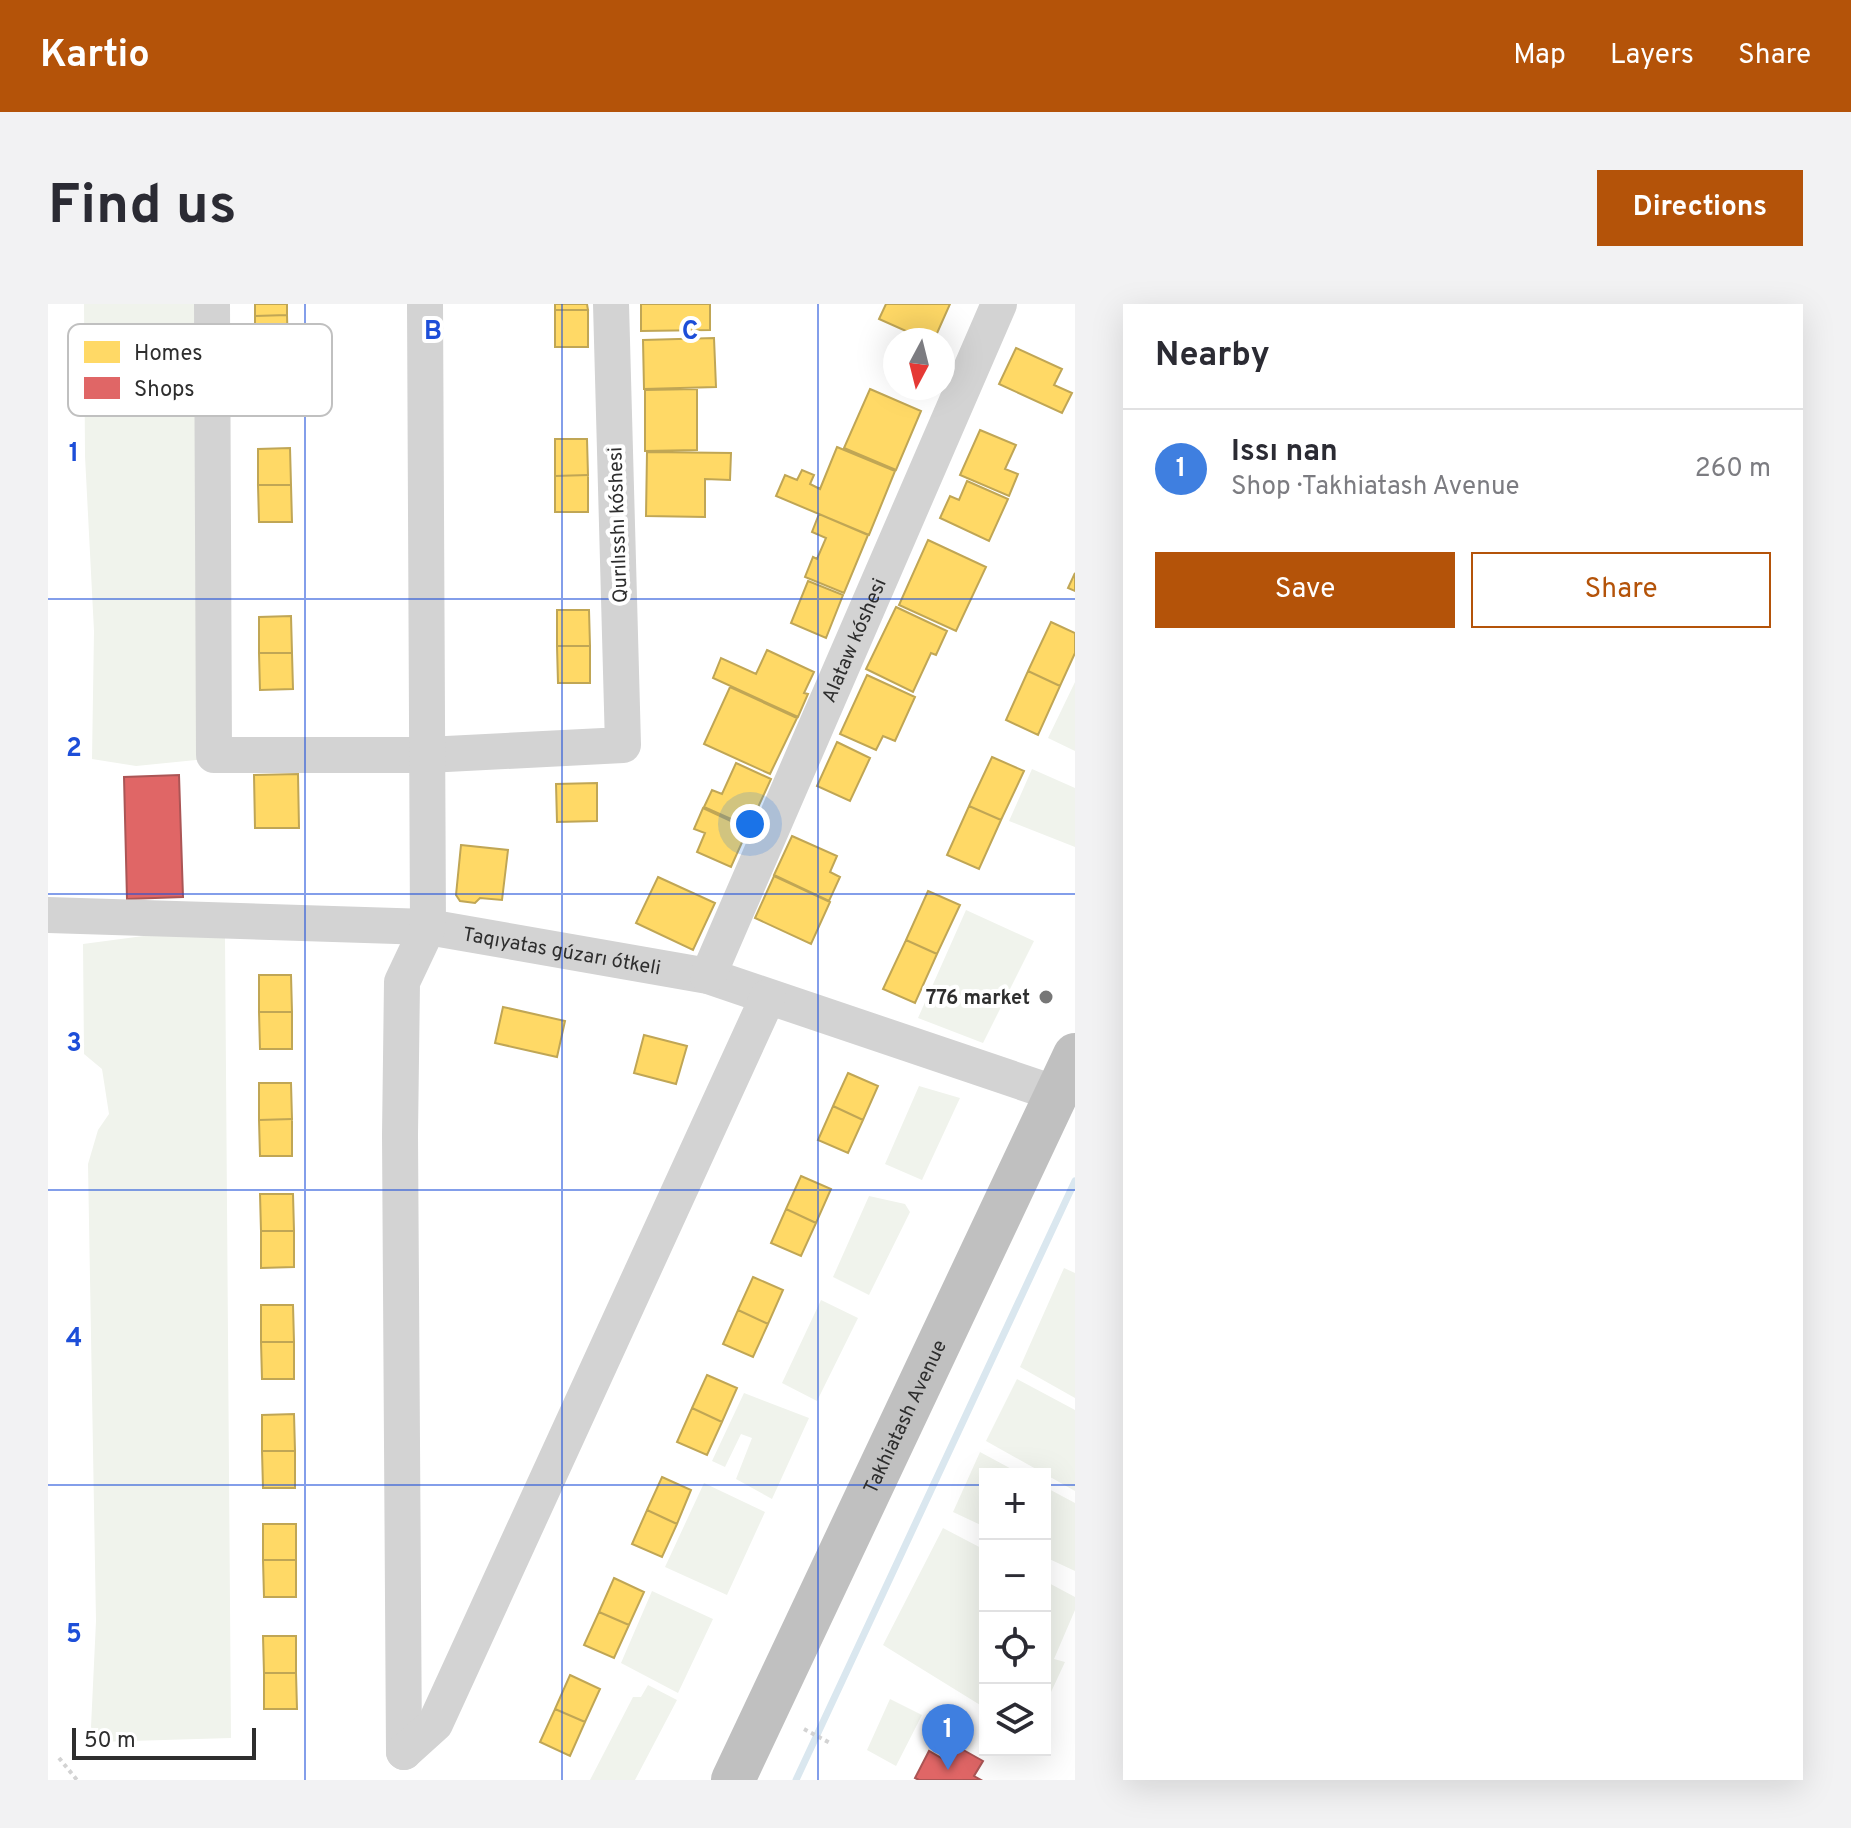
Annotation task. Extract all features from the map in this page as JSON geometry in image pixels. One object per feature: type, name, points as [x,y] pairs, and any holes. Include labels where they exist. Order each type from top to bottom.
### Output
[{"type":"highway","name":"Takhiatash Avenue","points":[[733,1780],[1075,1055]]},
{"type":"street","points":[[212,304],[212,324]]},
{"type":"street","points":[[425,304],[428,927],[402,982],[404,1752],[435,1724],[768,997]]},
{"type":"street","name":"Qurılısshı kóshesi","points":[[427,755],[623,745],[611,304]]},
{"type":"street","name":"Alataw kóshesi","points":[[708,976],[997,305]]},
{"type":"street","points":[[212,416],[214,755],[427,755]]},
{"type":"street","name":"Taqıyatas gúzarı ótkeli","points":[[48,915],[428,927],[708,976],[1057,1094]]},
{"type":"path","points":[[804,1729],[830,1743]]},
{"type":"path","points":[[59,1758],[77,1780]]},
{"type":"shaded area","points":[[84,304],[199,304],[199,324],[84,324]]},
{"type":"shaded area","points":[[85,416],[201,416],[206,759],[136,766],[92,759],[94,631]]},
{"type":"shaded area","points":[[1075,682],[1075,751],[1048,738]]},
{"type":"shaded area","points":[[1032,769],[1075,788],[1075,847],[1009,821]]},
{"type":"shaded area","points":[[966,910],[1034,941],[983,1043],[918,1018]]},
{"type":"shaded area","points":[[166,933],[225,938],[231,1738],[97,1742],[91,1727],[96,1621],[88,1164],[98,1130],[109,1114],[102,1069],[84,1054],[83,944]]},
{"type":"shaded area","points":[[919,1086],[960,1098],[922,1180],[885,1164]]},
{"type":"shaded area","points":[[869,1196],[905,1204],[910,1212],[869,1295],[833,1277]]},
{"type":"shaded area","points":[[1064,1268],[1075,1273],[1075,1398],[1020,1367]]},
{"type":"shaded area","points":[[821,1300],[858,1318],[817,1401],[782,1383]]},
{"type":"shaded area","points":[[1017,1379],[1075,1410],[1075,1491],[1051,1478],[1051,1468],[1034,1468],[986,1441]]},
{"type":"shaded area","points":[[744,1393],[809,1418],[772,1499],[736,1479],[752,1438],[741,1434],[725,1467],[712,1461]]},
{"type":"shaded area","points":[[980,1452],[1010,1468],[979,1468],[979,1524],[953,1512]]},
{"type":"shaded area","points":[[704,1483],[765,1512],[727,1595],[665,1567]]},
{"type":"shaded area","points":[[1051,1490],[1075,1503],[1075,1571],[1051,1560]]},
{"type":"shaded area","points":[[943,1528],[979,1547],[979,1704],[883,1645]]},
{"type":"shaded area","points":[[1051,1584],[1075,1597],[1075,1610],[1054,1659],[1065,1662],[1051,1692]]},
{"type":"shaded area","points":[[652,1591],[713,1619],[678,1693],[621,1663]]},
{"type":"shaded area","points":[[648,1685],[677,1700],[635,1780],[590,1780],[633,1697],[641,1697]]},
{"type":"shaded area","points":[[890,1699],[922,1715],[896,1766],[867,1750]]},
{"type":"building: Homes","points":[[255,304],[287,304],[287,315],[255,316]]},
{"type":"building: Homes","points":[[555,304],[587,304],[588,310],[555,310]]},
{"type":"building: Homes","points":[[641,304],[710,304],[710,330],[641,331]]},
{"type":"building: Homes","points":[[886,304],[950,304],[939,328],[899,328],[879,319]]},
{"type":"building: Homes","points":[[555,310],[588,310],[588,347],[555,347]]},
{"type":"building: Homes","points":[[287,315],[287,324],[255,324],[255,316]]},
{"type":"building: Homes","points":[[714,338],[716,387],[644,389],[643,340]]},
{"type":"building: Homes","points":[[1016,348],[1062,369],[1054,385],[1072,393],[1062,413],[999,384]]},
{"type":"building: Homes","points":[[697,389],[697,450],[645,451],[645,390]]},
{"type":"building: Homes","points":[[870,389],[883,395],[883,400],[896,400],[921,411],[896,470],[844,448]]},
{"type":"building: Homes","points":[[980,430],[1016,445],[1005,469],[1018,474],[1009,496],[960,475]]},
{"type":"building: Homes","points":[[555,439],[587,439],[588,475],[555,476]]},
{"type":"building: Homes","points":[[837,447],[895,471],[869,535],[776,496],[785,475],[797,480],[802,470],[814,475],[810,484],[820,489]]},
{"type":"building: Homes","points":[[290,448],[291,485],[258,485],[258,449]]},
{"type":"building: Homes","points":[[647,452],[731,453],[730,480],[705,479],[705,517],[646,516]]},
{"type":"building: Homes","points":[[588,475],[588,512],[555,512],[555,476]]},
{"type":"building: Homes","points":[[967,481],[1008,499],[989,541],[940,518],[950,496],[959,500]]},
{"type":"building: Homes","points":[[258,485],[291,485],[292,522],[259,522]]},
{"type":"building: Homes","points":[[819,514],[868,535],[844,593],[805,577],[813,557],[817,559],[826,538],[812,532]]},
{"type":"building: Homes","points":[[928,540],[986,567],[956,631],[899,605]]},
{"type":"building: Homes","points":[[1075,573],[1075,591],[1068,588]]},
{"type":"building: Homes","points":[[808,581],[843,595],[826,638],[791,623]]},
{"type":"building: Homes","points":[[896,607],[947,631],[936,655],[931,653],[913,692],[866,669]]},
{"type":"building: Homes","points":[[557,610],[589,610],[590,646],[557,646]]},
{"type":"building: Homes","points":[[291,616],[292,653],[259,653],[259,617]]},
{"type":"building: Homes","points":[[1051,622],[1075,633],[1075,653],[1060,686],[1028,671]]},
{"type":"building: Homes","points":[[557,646],[590,646],[590,683],[558,683]]},
{"type":"building: Homes","points":[[767,650],[814,672],[798,717],[713,678],[721,658],[756,674]]},
{"type":"building: Homes","points":[[259,653],[292,653],[293,689],[260,690]]},
{"type":"building: Homes","points":[[1028,671],[1060,686],[1038,735],[1006,720]]},
{"type":"building: Homes","points":[[867,675],[915,697],[895,741],[883,736],[876,750],[840,734]]},
{"type":"building: Homes","points":[[730,687],[797,718],[770,774],[704,744]]},
{"type":"building: Homes","points":[[837,742],[870,758],[850,801],[817,786]]},
{"type":"building: Homes","points":[[992,757],[1024,771],[1001,820],[969,806]]},
{"type":"building: Homes","points":[[736,763],[771,779],[749,827],[704,807],[712,790],[722,794]]},
{"type":"building: Homes","points":[[298,774],[299,828],[255,828],[254,775]]},
{"type":"building: Homes","points":[[597,783],[597,821],[557,822],[556,784]]},
{"type":"building: Homes","points":[[969,806],[1001,820],[979,869],[947,855]]},
{"type":"building: Homes","points":[[703,808],[748,829],[731,867],[697,852],[705,833],[694,829]]},
{"type":"building: Homes","points":[[792,836],[837,856],[830,872],[840,877],[829,901],[774,875]]},
{"type":"building: Homes","points":[[461,845],[508,850],[502,900],[480,898],[475,903],[460,901],[456,895]]},
{"type":"building: Homes","points":[[774,876],[830,902],[811,944],[755,918]]},
{"type":"building: Homes","points":[[658,877],[715,903],[693,950],[636,923]]},
{"type":"building: Homes","points":[[928,891],[960,905],[937,954],[906,940]]},
{"type":"building: Homes","points":[[906,940],[937,954],[915,1003],[883,989]]},
{"type":"building: Homes","points":[[259,975],[291,975],[292,1012],[259,1012]]},
{"type":"building: Homes","points":[[503,1007],[565,1021],[557,1057],[495,1043]]},
{"type":"building: Homes","points":[[259,1012],[292,1012],[292,1049],[260,1049]]},
{"type":"building: Homes","points":[[644,1035],[687,1046],[676,1084],[634,1073]]},
{"type":"building: Homes","points":[[848,1073],[878,1086],[863,1120],[833,1106]]},
{"type":"building: Homes","points":[[259,1083],[291,1083],[292,1119],[259,1120]]},
{"type":"building: Homes","points":[[833,1106],[863,1120],[848,1153],[818,1140]]},
{"type":"building: Homes","points":[[292,1119],[292,1156],[260,1156],[259,1120]]},
{"type":"building: Homes","points":[[801,1176],[831,1189],[816,1223],[786,1209]]},
{"type":"building: Homes","points":[[260,1194],[293,1194],[294,1231],[261,1231]]},
{"type":"building: Homes","points":[[786,1209],[816,1223],[801,1256],[771,1243]]},
{"type":"building: Homes","points":[[261,1231],[294,1231],[294,1267],[261,1268]]},
{"type":"building: Homes","points":[[753,1277],[783,1290],[768,1324],[738,1310]]},
{"type":"building: Homes","points":[[261,1305],[293,1305],[294,1342],[261,1342]]},
{"type":"building: Homes","points":[[738,1310],[768,1324],[753,1357],[723,1344]]},
{"type":"building: Homes","points":[[261,1342],[294,1342],[294,1379],[262,1379]]},
{"type":"building: Homes","points":[[707,1375],[737,1388],[722,1422],[692,1408]]},
{"type":"building: Homes","points":[[692,1408],[722,1422],[707,1455],[677,1442]]},
{"type":"building: Homes","points":[[294,1414],[295,1451],[262,1451],[262,1415]]},
{"type":"building: Homes","points":[[262,1451],[295,1451],[295,1488],[263,1488]]},
{"type":"building: Homes","points":[[662,1477],[691,1490],[677,1524],[647,1510]]},
{"type":"building: Homes","points":[[647,1510],[677,1524],[662,1557],[632,1544]]},
{"type":"building: Homes","points":[[263,1524],[296,1524],[296,1560],[263,1560]]},
{"type":"building: Homes","points":[[263,1560],[296,1560],[296,1597],[264,1597]]},
{"type":"building: Homes","points":[[614,1578],[644,1592],[629,1625],[599,1612]]},
{"type":"building: Homes","points":[[599,1612],[629,1625],[614,1658],[584,1645]]},
{"type":"building: Homes","points":[[263,1636],[296,1636],[296,1673],[264,1673]]},
{"type":"building: Homes","points":[[264,1673],[296,1673],[297,1709],[264,1709]]},
{"type":"building: Homes","points":[[570,1675],[600,1689],[585,1722],[555,1709]]},
{"type":"building: Homes","points":[[555,1709],[585,1722],[570,1756],[540,1742]]},
{"type":"building: Shops","points":[[179,775],[183,897],[127,899],[124,777]]},
{"type":"building: Shops","points":[[958,1747],[983,1761],[974,1776],[981,1780],[915,1778],[929,1751],[950,1763]]},
{"type":"waterway","points":[[796,1780],[1075,1181]]},
{"type":"place","name":"776 market","points":[[1046,997]]},
{"type":"place","name":"Issı nan","points":[[948,1770]]}]
